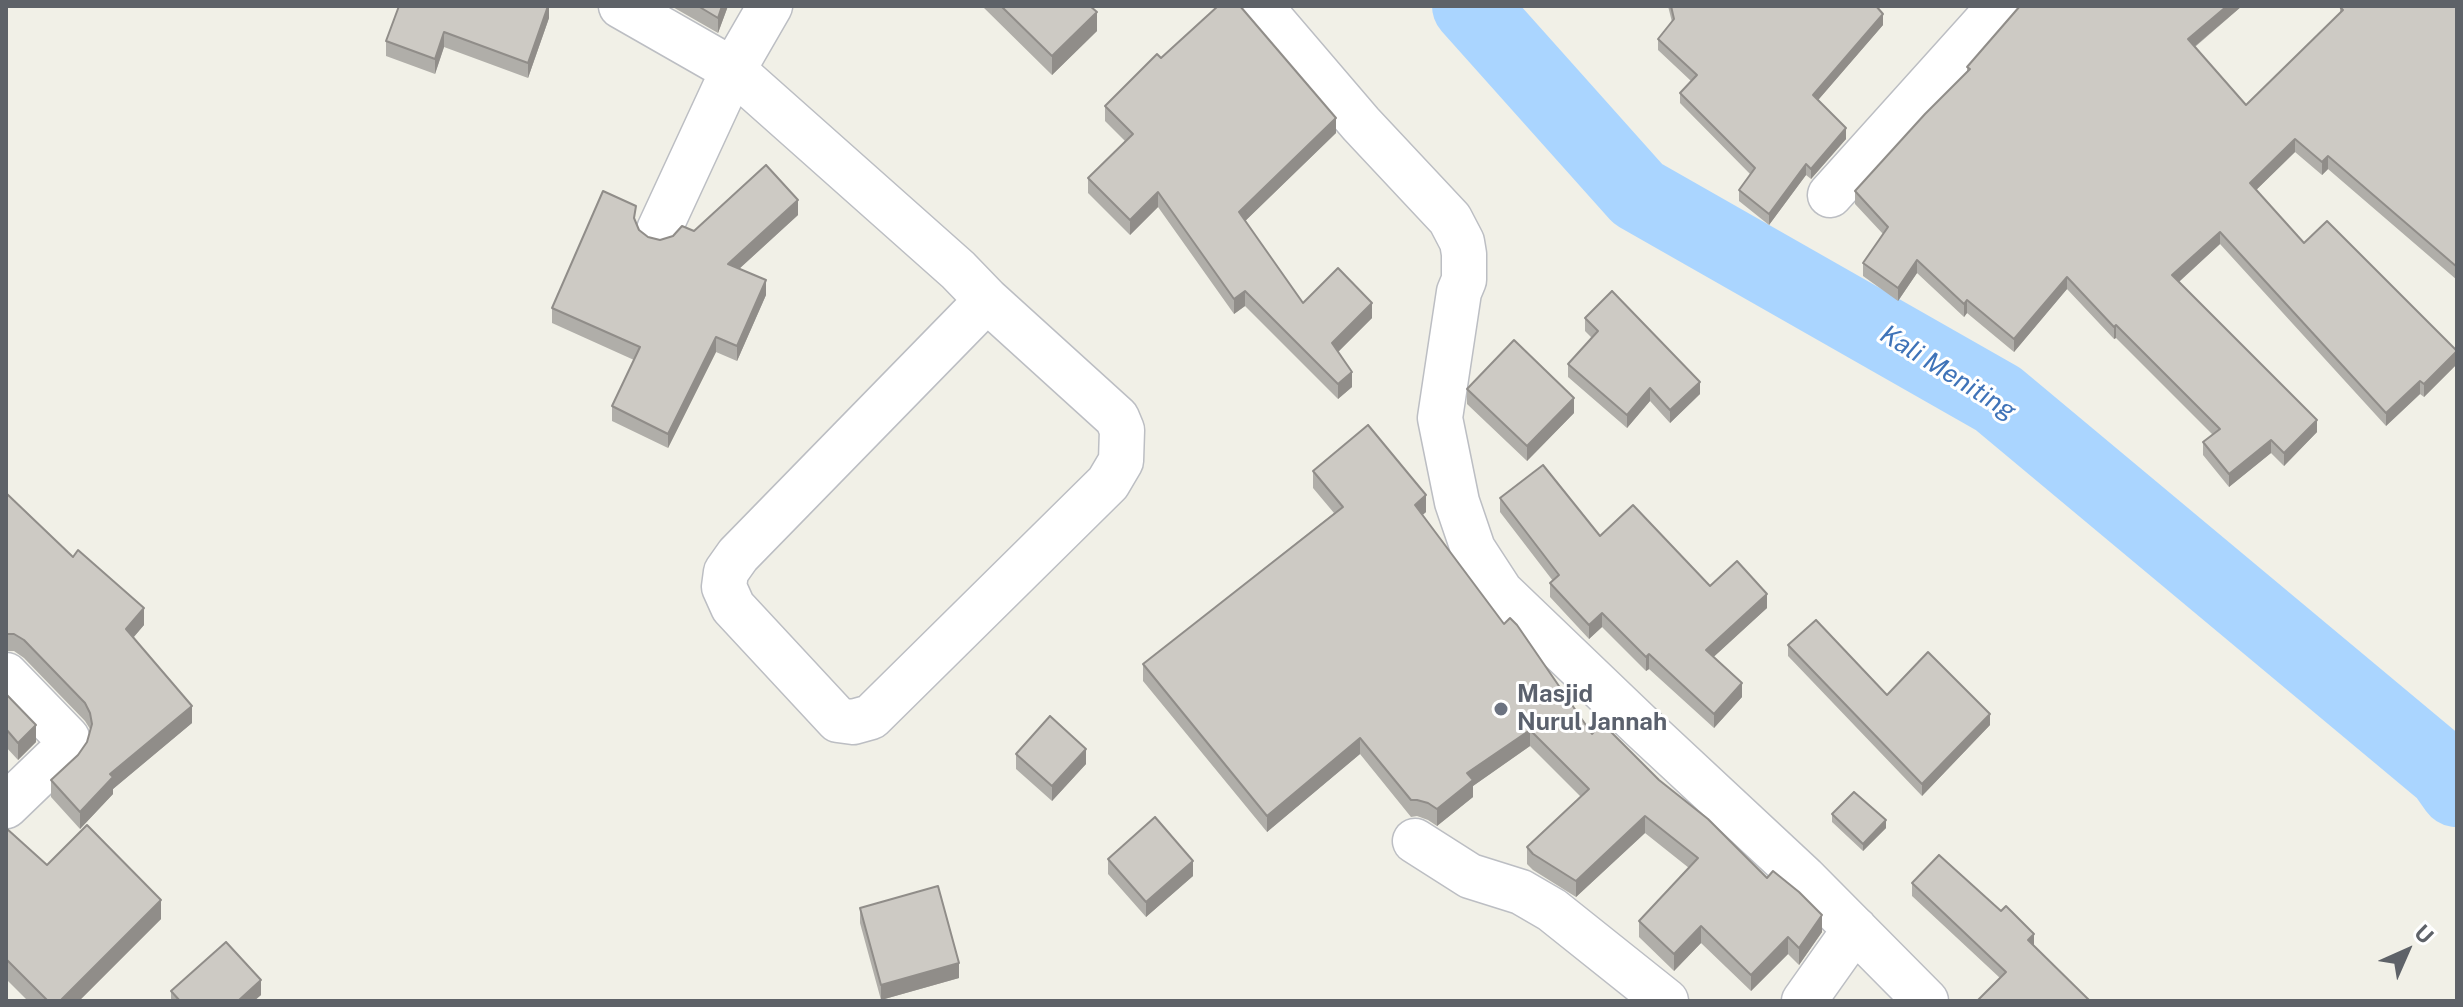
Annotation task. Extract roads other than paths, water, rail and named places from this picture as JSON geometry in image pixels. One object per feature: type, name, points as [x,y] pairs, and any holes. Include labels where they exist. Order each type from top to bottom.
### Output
[{"type":"street","points":[[621,6],[733,70],[958,270],[1117,418],[1122,430],[1121,461],[1108,483],[871,717],[853,722],[838,720],[733,607],[724,587],[726,572],[738,555],[987,300]]},
{"type":"street","points":[[659,230],[733,70],[770,6]]},
{"type":"street","points":[[1260,6],[1361,124],[1450,219],[1462,242],[1464,280],[1459,292],[1440,418],[1457,502],[1473,549],[1501,592],[1804,878],[1926,1001]]},
{"type":"street","points":[[1830,195],[2000,6]]},
{"type":"street","points":[[6,675],[67,738],[60,754],[6,806]]},
{"type":"street","points":[[1415,841],[1470,876],[1521,892],[1552,910],[1666,1001]]},
{"type":"street","points":[[1804,1001],[1855,929]]},
{"type":"waterway","name":"Kali Meniting","points":[[1470,6],[1638,194],[1998,399],[2445,772],[2457,789]]},
{"type":"place","name":"Masjid Nurul Jannah","points":[[1501,709]]}]
